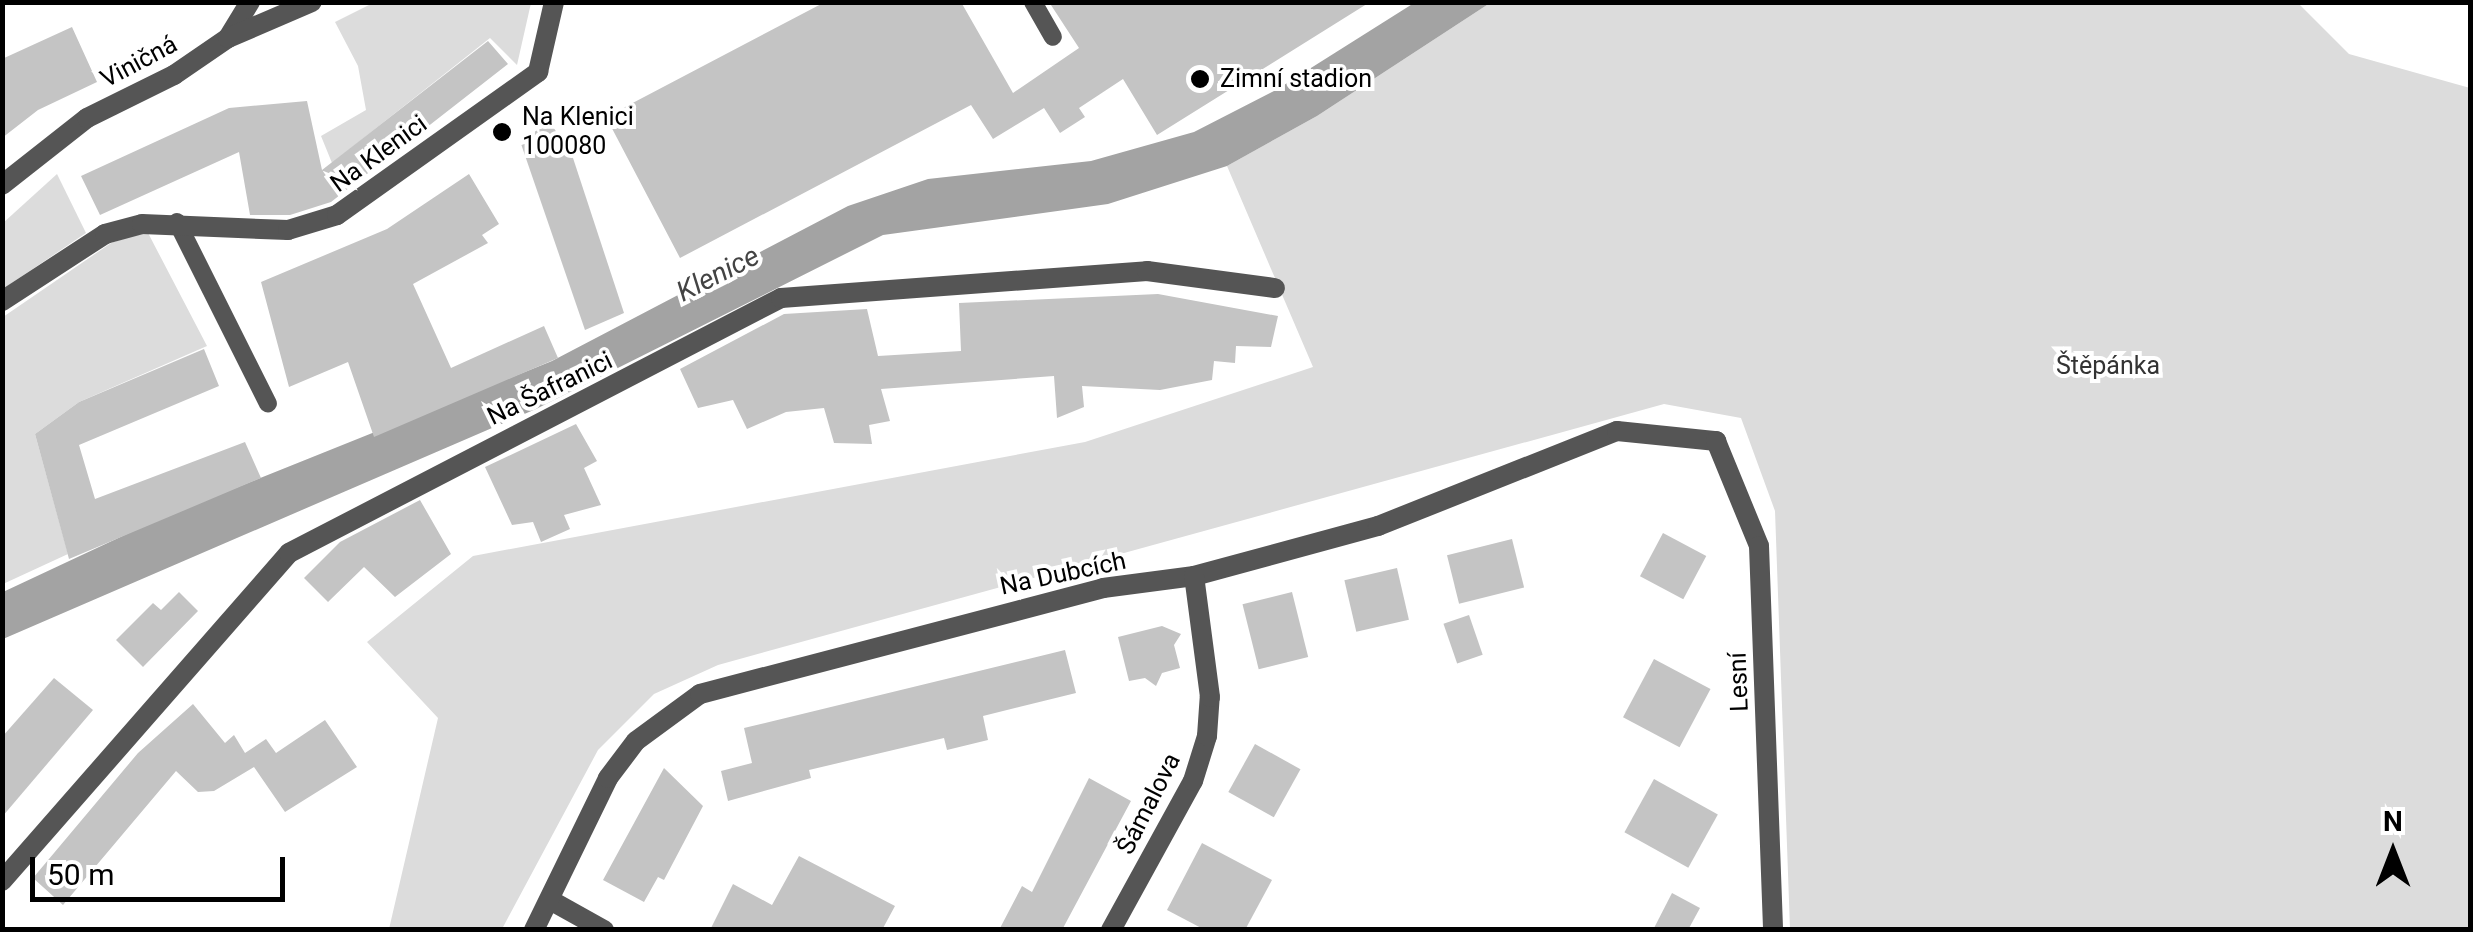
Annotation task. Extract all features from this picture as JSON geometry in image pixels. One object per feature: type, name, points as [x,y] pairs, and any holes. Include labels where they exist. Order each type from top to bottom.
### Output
[{"type":"street","points":[[228,38],[250,2]]},
{"type":"street","name":"Viničná","points":[[2,185],[87,118],[174,75],[228,38],[312,2]]},
{"type":"street","name":"Na Klenici","points":[[2,301],[106,234],[176,222],[229,232],[288,230],[338,215],[538,72],[554,2]]},
{"type":"street","name":"Na Šafranici","points":[[2,881],[289,553],[780,298],[1147,271],[1275,288]]},
{"type":"street","name":"Na Dubcích","points":[[534,930],[608,778],[636,741],[700,694],[1103,588],[1194,576],[1378,526],[1617,431],[1716,440]]},
{"type":"street","name":"Lesní","points":[[1716,440],[1759,546],[1773,930]]},
{"type":"street","name":"Šámalova","points":[[1112,930],[1193,781],[1207,736],[1210,697],[1194,576]]},
{"type":"street","points":[[550,900],[604,930]]},
{"type":"lane","points":[[1032,2],[1053,37]]},
{"type":"lane","points":[[176,222],[268,404]]},
{"type":"green space","points":[[373,3],[531,3],[517,65],[490,38],[332,163],[321,136],[366,110],[358,66],[335,22]]},
{"type":"green space","name":"Štěpánka","points":[[1490,3],[2298,3],[2349,54],[2470,88],[2470,929],[1790,929],[1775,511],[1741,418],[1664,404],[718,665],[654,694],[598,750],[502,929],[389,929],[438,718],[367,642],[473,556],[1085,442],[1313,367],[1227,166],[1317,116]]},
{"type":"green space","points":[[57,174],[86,233],[3,289],[3,223]]},
{"type":"green space","points":[[147,231],[207,346],[79,402],[35,434],[68,554],[3,584],[3,317],[111,243]]},
{"type":"shaded area","points":[[1414,3],[1490,3],[1317,116],[1227,166],[1108,204],[883,235],[536,409],[3,639],[3,592],[163,517],[552,361],[848,206],[928,179],[1091,161],[1194,132],[1276,90]]},
{"type":"building","points":[[825,2],[961,2],[1013,93],[1079,48],[1049,2],[1370,2],[1157,135],[1123,79],[1079,108],[1085,117],[1060,133],[1044,108],[993,139],[971,105],[680,258],[606,117]]},
{"type":"building","points":[[72,27],[97,82],[38,110],[2,138],[2,59]]},
{"type":"building","points":[[488,41],[508,64],[331,202],[290,215],[250,215],[239,152],[100,215],[81,176],[229,108],[307,101],[322,170]]},
{"type":"building","points":[[550,122],[573,158],[624,313],[585,330],[520,141]]},
{"type":"building","points":[[469,174],[499,224],[482,235],[488,243],[413,284],[451,368],[544,326],[558,358],[374,437],[348,362],[289,387],[261,282],[387,229]]},
{"type":"building","points":[[1158,294],[1278,316],[1271,347],[1236,346],[1235,363],[1214,361],[1212,380],[1160,390],[1082,386],[1084,407],[1057,418],[1054,376],[881,389],[890,421],[869,425],[872,444],[834,443],[824,408],[786,412],[747,429],[733,400],[698,408],[680,369],[784,314],[867,309],[878,356],[961,351],[959,303]]},
{"type":"building","points":[[204,349],[219,386],[79,445],[95,499],[245,442],[261,478],[69,559],[35,434],[79,402]]},
{"type":"building","points":[[576,424],[597,461],[584,468],[601,505],[564,515],[570,529],[541,542],[533,522],[512,525],[485,467]]},
{"type":"building","points":[[420,500],[451,554],[395,597],[364,567],[328,602],[304,578],[340,542]]},
{"type":"building","points":[[1663,533],[1706,556],[1683,599],[1640,576]]},
{"type":"building","points":[[1512,539],[1524,588],[1459,604],[1447,555]]},
{"type":"building","points":[[1397,568],[1409,620],[1356,632],[1344,580]]},
{"type":"building","points":[[179,592],[198,611],[143,667],[116,640],[153,603],[161,610]]},
{"type":"building","points":[[1292,592],[1308,657],[1259,669],[1243,604]]},
{"type":"building","points":[[1469,615],[1483,655],[1457,664],[1443,624]]},
{"type":"building","points":[[1162,626],[1181,634],[1174,645],[1180,668],[1162,673],[1156,686],[1145,678],[1129,681],[1118,637]]},
{"type":"building","points":[[1065,650],[1076,693],[983,716],[988,740],[947,750],[944,738],[809,770],[811,778],[728,801],[721,771],[752,763],[744,728]]},
{"type":"building","points":[[1654,659],[1711,689],[1680,747],[1623,717]]},
{"type":"building","points":[[54,678],[93,710],[2,817],[2,737]]},
{"type":"building","points":[[193,704],[225,743],[234,735],[245,753],[266,739],[276,753],[325,720],[357,767],[285,812],[254,767],[214,791],[198,792],[176,771],[63,905],[33,878],[138,753]]},
{"type":"building","points":[[1255,744],[1300,769],[1274,817],[1228,792]]},
{"type":"building","points":[[664,768],[703,806],[664,880],[658,877],[644,902],[603,880]]},
{"type":"building","points":[[1089,778],[1131,801],[1062,930],[999,930],[1022,886],[1032,892]]},
{"type":"building","points":[[1654,779],[1718,814],[1688,868],[1624,832]]},
{"type":"building","points":[[1202,843],[1272,880],[1245,930],[1205,930],[1167,910]]},
{"type":"building","points":[[799,856],[895,906],[882,930],[710,930],[733,884],[772,905]]},
{"type":"building","points":[[1672,893],[1700,908],[1688,930],[1653,930]]},
{"type":"place","name":"Zimní stadion","points":[[1200,79]]},
{"type":"place","name":"Na Klenici 100080","points":[[502,132]]},
{"type":"water label","name":"Klenice","points":[[718,274]]}]
